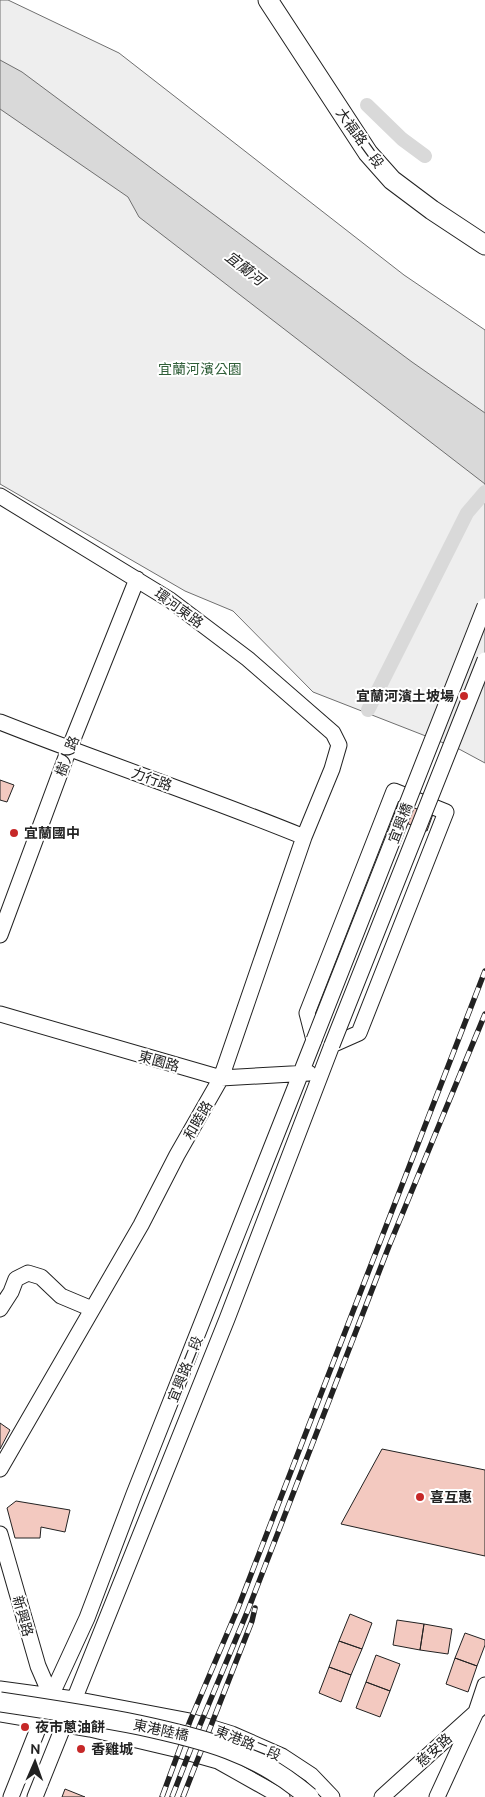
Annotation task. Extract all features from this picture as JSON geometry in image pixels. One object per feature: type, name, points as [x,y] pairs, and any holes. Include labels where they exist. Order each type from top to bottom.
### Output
[{"type":"main road","name":"大福路二段","points":[[268,0],[368,153],[392,180],[432,210],[485,244]]},
{"type":"main road","name":"東港陸橋","points":[[0,1702],[110,1719],[216,1743],[250,1758],[275,1772],[309,1797]]},
{"type":"street","name":"環河東路","points":[[0,496],[170,600],[248,659],[333,733],[339,745]]},
{"type":"street","name":"樹人路","points":[[0,934],[69,749],[137,579]]},
{"type":"street","name":"宜興橋","points":[[314,1040],[485,606]]},
{"type":"street","name":"宜興橋","points":[[332,1045],[485,660]]},
{"type":"street","name":"力行路","points":[[0,722],[69,749],[237,809],[304,837]]},
{"type":"street","name":"和睦路","points":[[0,1469],[141,1226],[177,1155],[221,1078],[304,837],[332,769],[339,745]]},
{"type":"street","points":[[314,1040],[307,1013],[394,791],[446,812],[359,1033],[332,1045]]},
{"type":"street","points":[[384,817],[436,837]]},
{"type":"street","name":"東園路","points":[[0,1014],[221,1078],[322,1072]]},
{"type":"street","name":"宜興路二段","points":[[63,1698],[87,1618],[134,1494],[314,1040]]},
{"type":"street","name":"宜興路二段","points":[[63,1698],[227,1319],[332,1045]]},
{"type":"street","points":[[0,1309],[11,1292],[16,1279],[28,1273],[41,1277],[61,1296],[92,1309]]},
{"type":"street","name":"新興路","points":[[0,1534],[38,1666],[63,1698]]},
{"type":"street","points":[[437,1797],[481,1708],[485,1685]]},
{"type":"street","name":"東港路二段","points":[[0,1689],[63,1698],[190,1721],[232,1734],[282,1756],[311,1776],[332,1797]]},
{"type":"street","points":[[11,1797],[53,1723],[63,1698]]},
{"type":"street","points":[[35,1797],[53,1723],[63,1698]]},
{"type":"street","name":"慈安路","points":[[382,1797],[481,1708]]},
{"type":"street","name":"東港路二段","points":[[0,1714],[53,1723],[170,1748],[218,1761],[282,1797]]},
{"type":"green space","name":"宜蘭河濱公園","points":[[0,0],[8,0],[119,53],[404,275],[485,330],[485,763],[459,749],[313,692],[233,611],[185,591],[0,484]]},
{"type":"water","name":"宜蘭河","points":[[0,60],[22,72],[412,362],[485,413],[485,484],[139,217],[128,197],[0,109]]},
{"type":"building","points":[[0,780],[14,785],[7,802],[0,800]]},
{"type":"building","points":[[399,801],[433,814],[427,831],[393,818]]},
{"type":"building","points":[[0,1423],[10,1430],[0,1449]]},
{"type":"building","name":"喜互惠","points":[[382,1449],[485,1470],[485,1556],[341,1524]]},
{"type":"building","points":[[16,1501],[70,1510],[65,1532],[41,1527],[40,1538],[15,1538],[7,1508]]},
{"type":"building","points":[[350,1614],[372,1623],[362,1649],[339,1641]]},
{"type":"building","points":[[397,1620],[424,1624],[420,1650],[393,1645]]},
{"type":"building","points":[[424,1624],[452,1629],[448,1654],[420,1650]]},
{"type":"building","points":[[465,1633],[485,1640],[477,1666],[455,1658]]},
{"type":"building","points":[[339,1641],[362,1649],[351,1675],[329,1667]]},
{"type":"building","points":[[376,1655],[400,1664],[390,1691],[366,1682]]},
{"type":"building","points":[[455,1658],[477,1666],[468,1692],[446,1684]]},
{"type":"building","points":[[329,1667],[351,1675],[341,1702],[319,1693]]},
{"type":"building","points":[[366,1682],[390,1691],[380,1717],[356,1708]]},
{"type":"building","points":[[65,1789],[85,1797],[62,1797]]},
{"type":"waterway","points":[[367,105],[402,139],[425,156]]},
{"type":"waterway","points":[[368,710],[467,513],[485,492]]},
{"type":"railway","points":[[162,1797],[190,1721],[238,1608],[485,971]]},
{"type":"railway","points":[[172,1797],[248,1610],[389,1246],[485,1014]]},
{"type":"railway","points":[[183,1797],[252,1621],[255,1608]]},
{"type":"place","name":"宜蘭河濱土坡場","points":[[464,696]]},
{"type":"place","name":"宜蘭國中","points":[[14,833]]},
{"type":"place","name":"喜互惠","points":[[420,1497]]},
{"type":"place","name":"夜市蔥油餅","points":[[25,1727]]},
{"type":"place","name":"香雞城","points":[[81,1749]]}]
